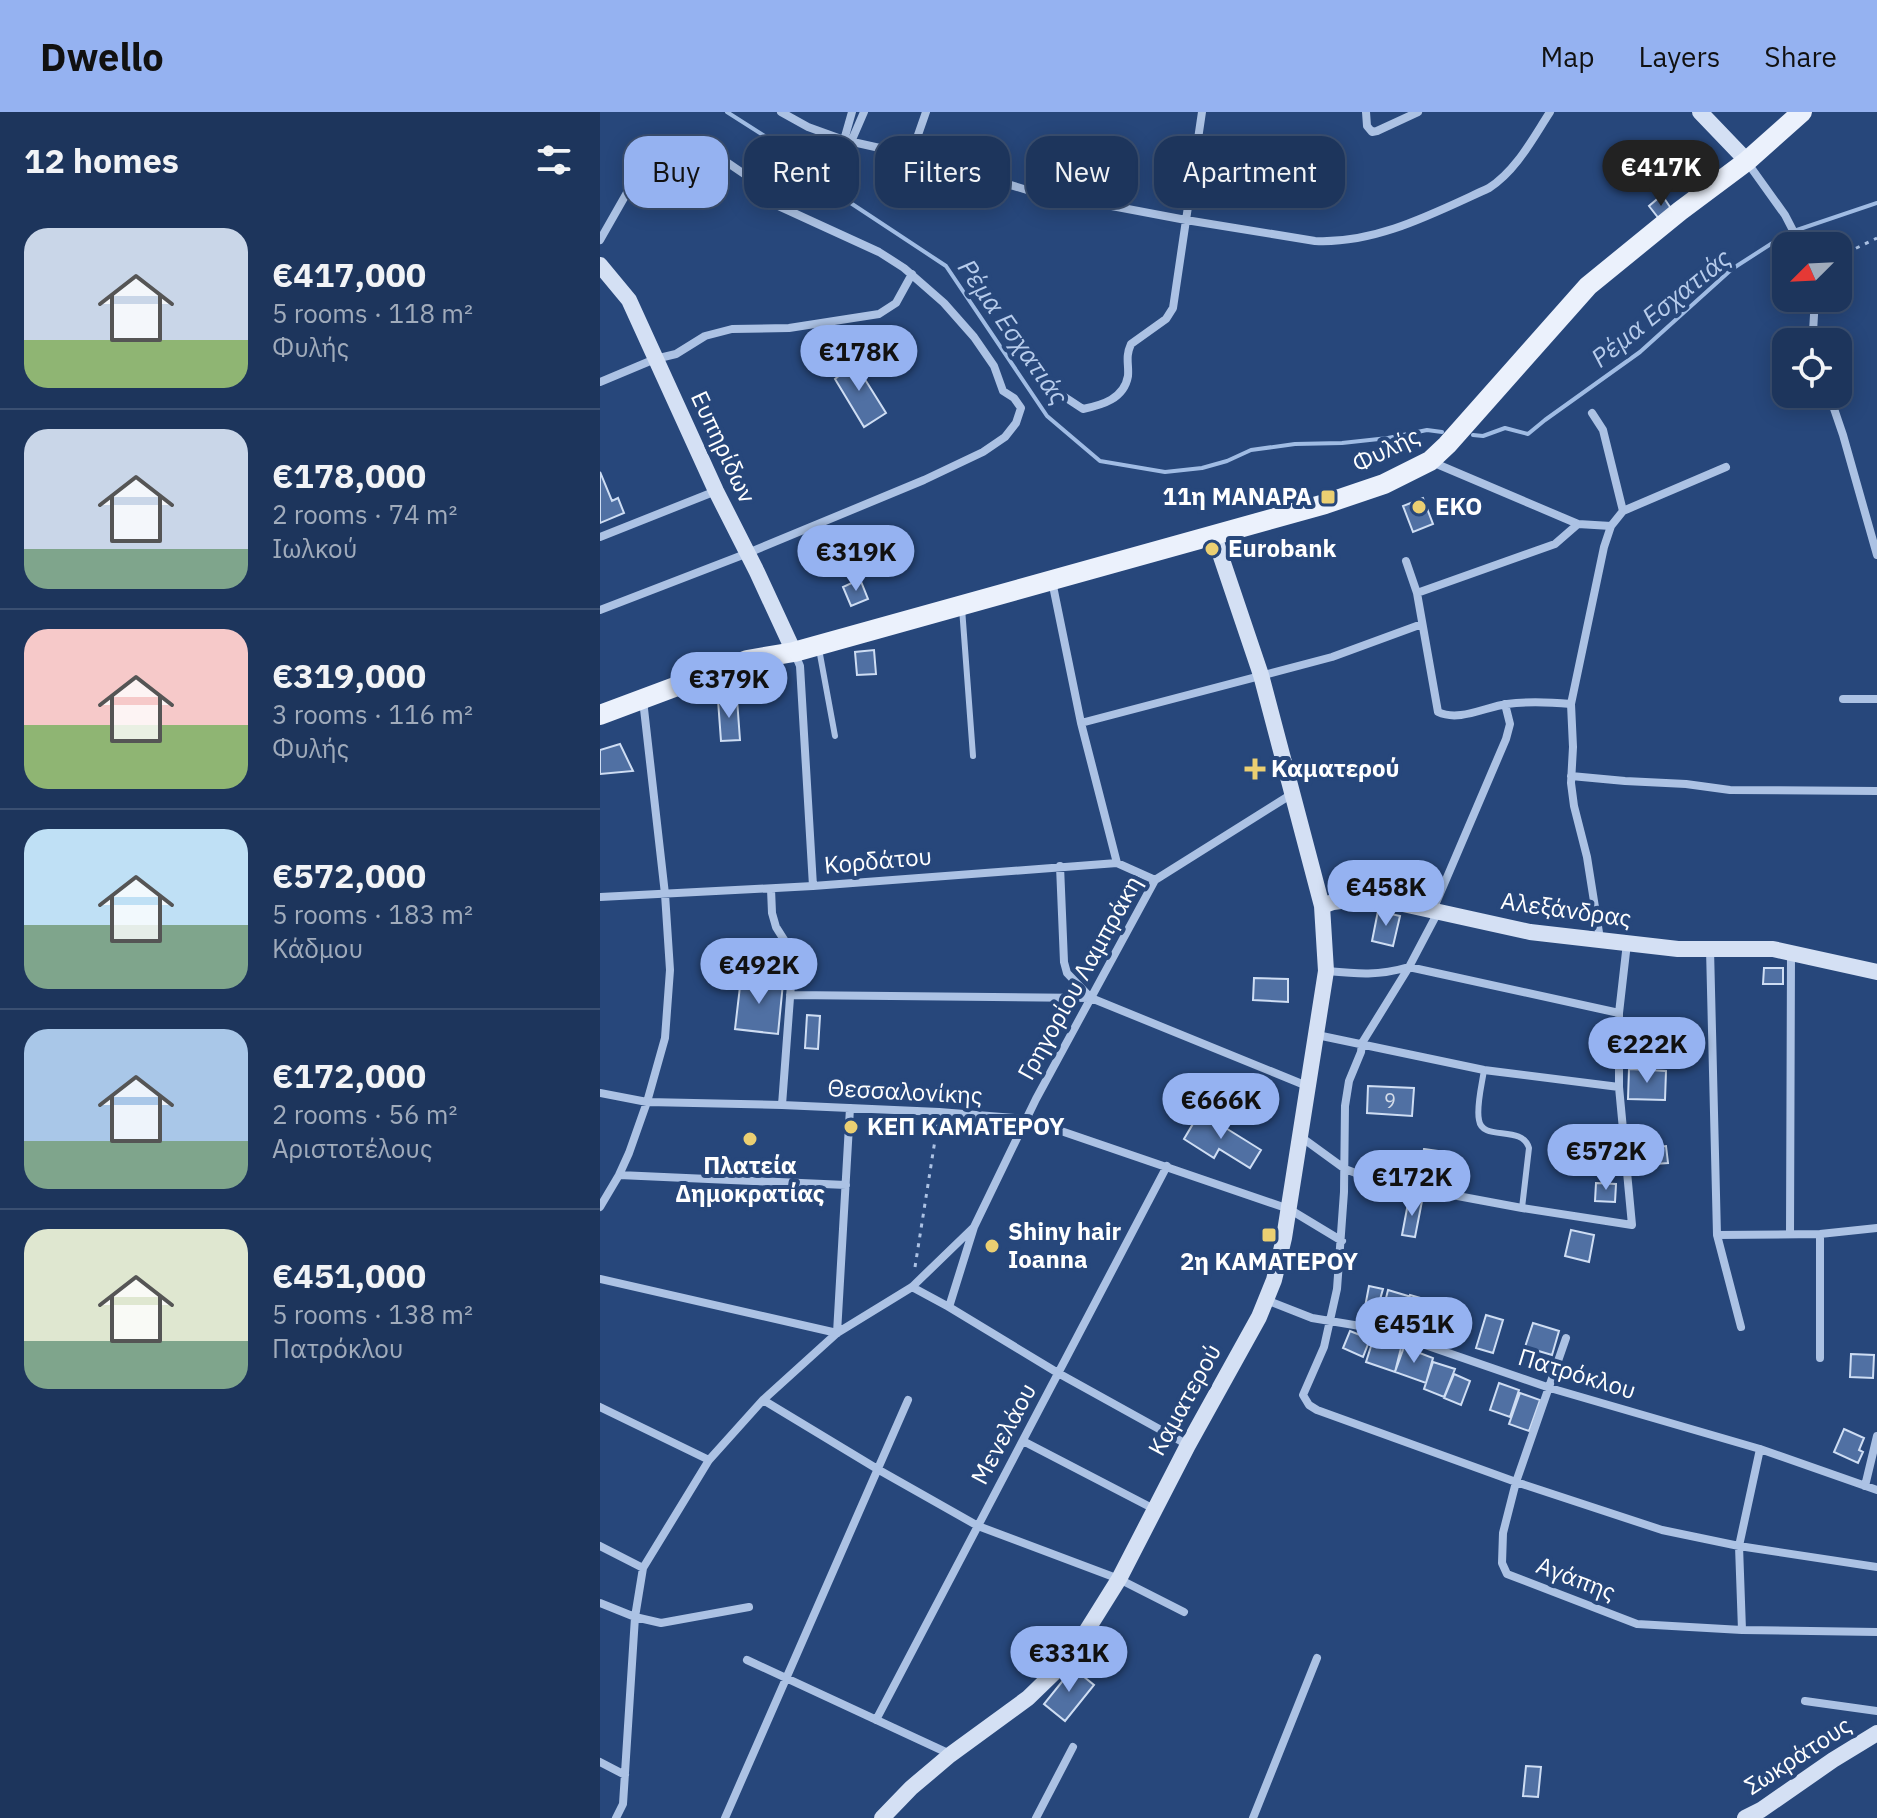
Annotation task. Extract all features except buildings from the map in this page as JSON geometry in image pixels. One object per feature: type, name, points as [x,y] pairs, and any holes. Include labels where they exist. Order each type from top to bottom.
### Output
[{"type":"main road","name":"Φυλής","points":[[600,715],[747,660],[794,652],[1325,504],[1384,484],[1430,461],[1588,286],[1747,161],[1802,112]]},
{"type":"street","points":[[781,112],[808,127],[834,136]]},
{"type":"street","points":[[849,136],[852,112]]},
{"type":"street","points":[[851,136],[864,112]]},
{"type":"street","points":[[918,136],[926,112]]},
{"type":"street","points":[[1054,390],[1083,409],[1115,398],[1128,377],[1126,364],[1131,344],[1166,319],[1173,308],[1202,112]]},
{"type":"street","points":[[1366,112],[1367,126],[1372,132],[1418,112]]},
{"type":"street","points":[[1010,185],[1186,220],[1335,242],[1416,221],[1498,183],[1550,112]]},
{"type":"street","points":[[1700,112],[1747,161],[1794,232]]},
{"type":"street","points":[[600,240],[645,161],[657,151],[676,145],[728,163],[750,178],[772,203],[879,252],[912,274],[944,303],[974,337],[994,366],[1003,391],[1014,398],[1021,408],[1016,423],[1005,437],[983,452],[924,480],[748,553],[600,610]]},
{"type":"street","name":"Ευπηρίδων","points":[[600,265],[629,300],[794,652]]},
{"type":"street","points":[[600,382],[655,359],[676,354],[705,336],[732,329],[789,328],[879,314],[896,303],[912,274]]},
{"type":"street","points":[[1834,408],[1877,555]]},
{"type":"street","points":[[1592,413],[1603,430],[1623,511]]},
{"type":"street","points":[[1430,461],[1578,524],[1611,526]]},
{"type":"street","points":[[1601,940],[1587,857],[1574,806],[1571,704],[1604,547],[1611,526],[1623,511],[1726,467]]},
{"type":"street","points":[[600,537],[716,491]]},
{"type":"street","points":[[1417,593],[1555,544],[1578,524]]},
{"type":"street","name":"Καματερού","points":[[882,1818],[911,1788],[1028,1698],[1061,1666],[1119,1579],[1259,1317],[1274,1280],[1289,1209],[1326,971],[1322,906],[1261,675],[1214,536]]},
{"type":"street","points":[[1406,561],[1417,593],[1438,712],[1448,717],[1532,701],[1571,704]]},
{"type":"street","points":[[1052,581],[1081,723],[1117,863]]},
{"type":"street","points":[[1081,723],[1332,657],[1422,624]]},
{"type":"street","points":[[794,652],[800,666],[813,886]]},
{"type":"street","points":[[600,1207],[629,1153],[665,1038],[670,970],[665,894],[643,699]]},
{"type":"street","points":[[1843,699],[1877,699]]},
{"type":"street","points":[[1505,704],[1510,724],[1506,739],[1436,911],[1409,967],[1362,1043],[1347,1090],[1342,1241],[1337,1289],[1324,1347],[1304,1389],[1304,1398],[1317,1410],[1516,1482],[1662,1530],[1739,1546],[1877,1567]]},
{"type":"street","points":[[1571,776],[1730,790],[1877,791]]},
{"type":"street","name":"Γρηγορίου Λαμπράκη","points":[[616,1818],[623,1804],[635,1617],[643,1568],[709,1460],[763,1400],[837,1333],[912,1287],[974,1227],[1026,1119],[1155,880],[1293,794]]},
{"type":"street","name":"Κορδάτου","points":[[600,897],[771,889],[1117,863],[1155,880]]},
{"type":"street","points":[[1060,866],[1064,962],[1067,973],[1091,998]]},
{"type":"street","points":[[771,889],[772,913],[790,955],[792,971],[782,1105]]},
{"type":"street","name":"Αλεξάνδρας","points":[[1322,906],[1333,902],[1385,900],[1516,929],[1678,949],[1762,948],[1877,972]]},
{"type":"street","points":[[1301,1137],[1345,1169],[1377,1181],[1632,1225],[1619,1087],[1619,1013],[1627,943]]},
{"type":"street","points":[[1710,949],[1717,1235],[1741,1327]]},
{"type":"street","points":[[1790,1234],[1791,953]]},
{"type":"street","points":[[1326,971],[1388,973],[1409,967],[1619,1013]]},
{"type":"street","points":[[790,995],[1091,998],[1307,1086]]},
{"type":"street","points":[[1317,1035],[1484,1070],[1619,1087]]},
{"type":"street","name":"Θεσσαλονίκης","points":[[600,1093],[647,1102],[850,1108],[1026,1119],[1289,1209],[1342,1241]]},
{"type":"street","points":[[600,1279],[837,1333],[850,1108]]},
{"type":"street","name":"Μενελάου","points":[[876,1720],[1167,1166]]},
{"type":"street","points":[[619,1175],[846,1185]]},
{"type":"street","points":[[949,1307],[974,1227]]},
{"type":"street","points":[[1717,1235],[1820,1234],[1877,1228]]},
{"type":"street","points":[[1820,1234],[1820,1358]]},
{"type":"street","points":[[912,1287],[1188,1445]]},
{"type":"street","name":"Πατρόκλου","points":[[1266,1300],[1304,1315],[1402,1337],[1550,1388],[1760,1449],[1877,1490]]},
{"type":"street","name":"Αγάπης","points":[[1566,1338],[1516,1482],[1503,1533],[1502,1563],[1507,1574],[1637,1624],[1742,1630],[1877,1632]]},
{"type":"street","points":[[763,1400],[978,1526],[1119,1579],[1184,1612]]},
{"type":"street","points":[[725,1818],[908,1400]]},
{"type":"street","points":[[600,1407],[709,1460]]},
{"type":"street","points":[[1865,1486],[1877,1436]]},
{"type":"street","points":[[1023,1441],[1154,1509]]},
{"type":"street","points":[[1742,1630],[1739,1546],[1760,1449]]},
{"type":"street","points":[[600,1546],[643,1568]]},
{"type":"street","points":[[600,1603],[661,1623],[749,1607]]},
{"type":"street","points":[[1253,1818],[1317,1658]]},
{"type":"street","points":[[747,1660],[950,1755]]},
{"type":"street","points":[[1805,1701],[1877,1711]]},
{"type":"street","name":"Σωκράτους","points":[[1745,1818],[1760,1814],[1833,1760],[1877,1733]]},
{"type":"street","points":[[1036,1818],[1073,1747]]},
{"type":"street","points":[[600,1762],[625,1775]]},
{"type":"lane","points":[[962,605],[973,756]]},
{"type":"lane","points":[[818,645],[835,736]]},
{"type":"lane","points":[[1484,1070],[1478,1118],[1481,1127],[1521,1136],[1529,1148],[1522,1208]]},
{"type":"path","points":[[1852,250],[1877,238]]},
{"type":"path","points":[[912,1287],[939,1112]]},
{"type":"waterway","name":"Ρέμα Εσχατιάς","points":[[727,112],[771,140],[837,194],[946,266],[1047,416],[1100,461],[1165,472],[1202,468],[1251,450],[1388,438],[1427,430],[1442,432]]},
{"type":"waterway","name":"Ρέμα Εσχατιάς","points":[[1473,435],[1483,436],[1505,428],[1528,434],[1640,352],[1732,269],[1788,233],[1877,203]]},
{"type":"place","name":"11η ΜΑΝΑΡΑ","points":[[1328,497]]},
{"type":"place","name":"EKO","points":[[1419,507]]},
{"type":"place","name":"Eurobank","points":[[1212,549]]},
{"type":"place","name":"Καματερού","points":[[1255,769]]},
{"type":"place","name":"ΚΕΠ ΚΑΜΑΤΕΡΟΥ","points":[[851,1127]]},
{"type":"place","name":"Πλατεία Δημοκρατίας","points":[[750,1139]]},
{"type":"place","name":"2η ΚΑΜΑΤΕΡΟΥ","points":[[1269,1235]]},
{"type":"place","name":"Shiny hair Ioanna","points":[[992,1246]]}]
